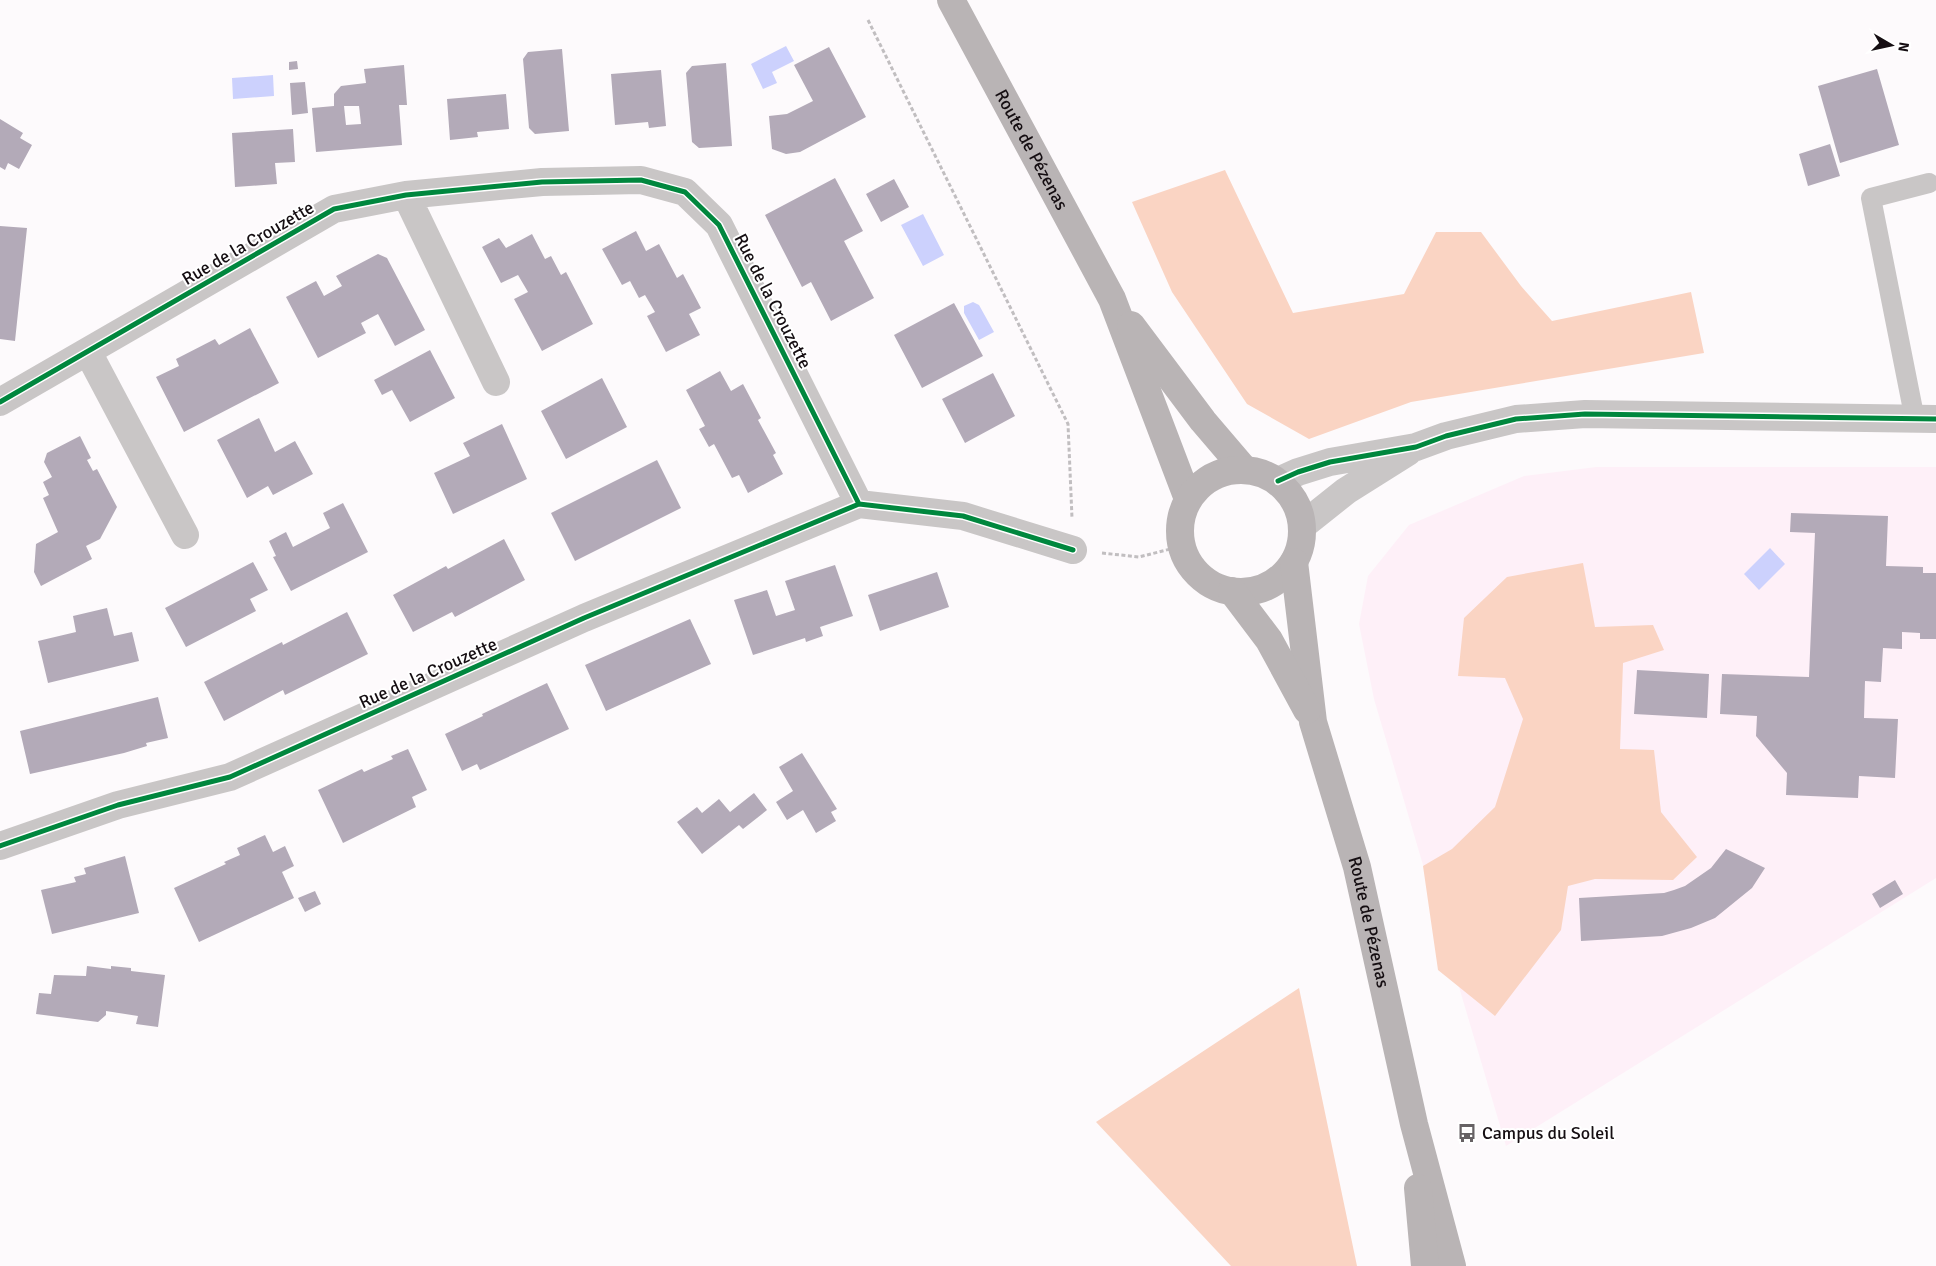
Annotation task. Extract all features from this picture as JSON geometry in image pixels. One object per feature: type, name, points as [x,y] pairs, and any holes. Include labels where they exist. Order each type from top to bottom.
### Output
[{"type":"main road","name":"Route de Pézenas","points":[[951,0],[1112,299],[1188,499]]},
{"type":"main road","name":"Route de Pézenas","points":[[1112,299],[1202,421],[1244,470]]},
{"type":"main road","points":[[1244,470],[1262,473],[1278,481],[1295,501],[1302,526],[1300,545],[1294,562],[1272,584],[1253,591],[1232,591],[1210,584],[1192,568],[1182,546],[1180,522],[1188,499],[1199,486],[1212,477],[1228,471],[1244,470]]},
{"type":"main road","name":"Route de Pézenas","points":[[1294,562],[1313,722],[1357,867],[1414,1124],[1452,1266]]},
{"type":"main road","name":"Route de Pézenas","points":[[1232,591],[1269,640],[1313,722]]},
{"type":"main road","name":"Route de Pézenas","points":[[1414,1124],[1426,1266]]},
{"type":"street","name":"Rue de la Crouzette","points":[[0,402],[334,209],[406,195],[542,182],[641,180],[684,192],[719,225],[859,504]]},
{"type":"street","points":[[406,195],[496,382]]},
{"type":"street","points":[[88,352],[185,535]]},
{"type":"street","points":[[1278,481],[1298,472],[1330,462],[1416,447],[1446,436],[1516,419],[1585,414],[1926,420]]},
{"type":"street","points":[[1302,526],[1346,491],[1416,447]]},
{"type":"street","name":"Rue de la Crouzette","points":[[0,846],[118,805],[230,777],[584,618],[859,504],[963,516],[1073,550]]},
{"type":"lane","points":[[1926,420],[1871,198],[1929,183]]},
{"type":"path","points":[[868,20],[1068,424],[1073,550],[1138,557],[1182,546]]},
{"type":"shaded area","points":[[1225,170],[1293,313],[1404,294],[1436,232],[1481,232],[1521,286],[1552,321],[1691,292],[1704,353],[1411,402],[1309,439],[1247,404],[1172,292],[1132,202]]},
{"type":"shaded area","points":[[1596,467],[1936,467],[1936,878],[1506,1146],[1374,699],[1359,624],[1368,576],[1409,525],[1524,476]]},
{"type":"shaded area","points":[[1583,563],[1595,627],[1653,625],[1664,650],[1623,663],[1620,749],[1654,750],[1661,812],[1697,857],[1673,880],[1595,879],[1568,886],[1561,930],[1495,1016],[1438,970],[1423,866],[1452,849],[1495,807],[1523,719],[1505,678],[1458,676],[1464,618],[1507,577]]},
{"type":"shaded area","points":[[1299,988],[1357,1266],[1231,1266],[1096,1122]]},
{"type":"water","points":[[786,46],[794,61],[772,72],[777,83],[763,89],[751,64]]},
{"type":"water","points":[[273,75],[274,96],[233,99],[232,78]]},
{"type":"water","points":[[923,214],[944,255],[923,266],[901,225]]},
{"type":"water","points":[[973,302],[979,305],[994,332],[979,340],[964,313],[964,306]]},
{"type":"water","points":[[1770,548],[1785,564],[1759,590],[1744,574]]},
{"type":"building","points":[[829,47],[866,117],[800,152],[786,154],[772,149],[769,116],[787,114],[813,101],[794,65]]},
{"type":"building","points":[[562,49],[569,131],[535,134],[529,128],[523,59],[528,52]]},
{"type":"building","points":[[297,61],[298,69],[289,70],[289,62]]},
{"type":"building","points":[[726,63],[732,146],[699,148],[692,142],[686,73],[692,66]]},
{"type":"building","points":[[404,65],[407,105],[399,105],[402,145],[316,152],[312,108],[334,106],[334,94],[341,86],[366,83],[364,69]],"holes":[[[344,106],[359,106],[361,124],[346,125]]]},
{"type":"building","points":[[1877,69],[1899,145],[1840,163],[1818,86]]},
{"type":"building","points":[[661,70],[666,126],[649,128],[648,122],[615,125],[611,74]]},
{"type":"building","points":[[305,82],[308,113],[292,115],[290,83]]},
{"type":"building","points":[[506,94],[509,129],[477,132],[478,137],[450,140],[447,99]]},
{"type":"building","points":[[0,119],[23,133],[20,138],[32,145],[19,169],[8,163],[5,170],[0,167]]},
{"type":"building","points":[[293,129],[295,162],[275,163],[277,184],[235,187],[232,133]]},
{"type":"building","points":[[1830,144],[1840,176],[1808,186],[1799,154]]},
{"type":"building","points":[[835,178],[863,231],[844,241],[874,298],[831,321],[811,282],[802,287],[765,215]]},
{"type":"building","points":[[894,179],[909,207],[881,222],[866,194]]},
{"type":"building","points":[[0,226],[27,228],[15,341],[0,339]]},
{"type":"building","points":[[636,231],[646,251],[659,244],[677,278],[683,274],[701,308],[689,314],[700,335],[666,352],[647,316],[655,312],[645,295],[639,298],[630,281],[622,285],[602,249]]},
{"type":"building","points":[[532,234],[545,259],[551,256],[561,275],[566,272],[593,324],[542,351],[514,299],[528,292],[518,275],[501,283],[482,247],[499,238],[506,248]]},
{"type":"building","points":[[378,254],[387,258],[425,330],[395,346],[378,314],[361,323],[366,333],[318,358],[286,297],[316,281],[324,296],[342,286],[336,276]]},
{"type":"building","points":[[954,303],[983,356],[922,388],[894,335]]},
{"type":"building","points":[[250,328],[279,383],[184,432],[156,377],[179,366],[176,359],[215,339],[219,345]]},
{"type":"building","points":[[430,350],[455,398],[410,422],[392,390],[382,395],[374,380]]},
{"type":"building","points":[[720,371],[731,391],[743,384],[761,418],[758,420],[776,453],[773,455],[783,474],[748,493],[739,475],[732,478],[714,444],[709,447],[699,429],[705,426],[686,390]]},
{"type":"building","points":[[993,373],[1015,416],[965,443],[942,399]]},
{"type":"building","points":[[602,378],[627,427],[566,459],[541,411]]},
{"type":"building","points":[[259,418],[275,452],[295,441],[313,474],[273,495],[268,486],[247,498],[217,440]]},
{"type":"building","points":[[502,424],[527,479],[453,514],[434,473],[470,456],[463,443]]},
{"type":"building","points":[[80,436],[91,458],[87,460],[93,471],[97,469],[117,507],[100,539],[86,546],[92,559],[41,586],[34,572],[36,544],[58,532],[43,498],[49,495],[43,482],[52,477],[44,462],[47,453]]},
{"type":"building","points":[[657,460],[681,508],[575,561],[551,513]]},
{"type":"building","points":[[343,503],[368,552],[291,591],[273,557],[276,556],[269,541],[286,532],[293,547],[330,528],[323,513]]},
{"type":"building","points":[[1791,513],[1888,516],[1886,566],[1923,567],[1923,573],[1936,573],[1936,639],[1920,639],[1920,633],[1902,632],[1902,649],[1883,648],[1881,682],[1865,681],[1864,718],[1898,719],[1895,778],[1859,776],[1858,798],[1786,795],[1787,773],[1756,736],[1757,716],[1720,714],[1722,674],[1809,677],[1815,533],[1790,532]]},
{"type":"building","points":[[504,539],[525,580],[455,617],[452,612],[413,632],[393,595],[446,566],[448,569]]},
{"type":"building","points":[[253,562],[268,590],[250,599],[256,611],[186,647],[165,608]]},
{"type":"building","points":[[835,565],[853,616],[820,627],[823,636],[806,642],[805,638],[753,655],[734,600],[767,590],[776,616],[795,610],[785,581]]},
{"type":"building","points":[[937,572],[949,607],[880,631],[868,595]]},
{"type":"building","points":[[107,608],[114,636],[132,632],[139,661],[48,683],[38,641],[76,632],[73,616]]},
{"type":"building","points":[[347,612],[368,654],[285,695],[283,690],[224,721],[204,682],[282,642],[283,645]]},
{"type":"building","points":[[690,619],[711,664],[606,711],[585,665]]},
{"type":"building","points":[[1637,670],[1709,674],[1707,718],[1634,714]]},
{"type":"building","points":[[547,683],[569,729],[480,770],[477,764],[462,771],[445,734]]},
{"type":"building","points":[[158,697],[168,738],[146,743],[147,746],[124,753],[30,774],[20,731]]},
{"type":"building","points":[[408,749],[427,790],[412,797],[416,807],[343,843],[318,790],[362,769],[364,772],[393,759],[391,756]]},
{"type":"building","points":[[802,753],[837,809],[831,812],[836,821],[816,833],[803,810],[787,820],[776,802],[793,791],[779,767]]},
{"type":"building","points":[[754,793],[767,810],[743,829],[739,825],[702,854],[677,822],[697,807],[702,813],[719,799],[730,812]]},
{"type":"building","points":[[265,835],[273,852],[285,846],[294,866],[282,872],[294,898],[199,942],[174,888],[226,864],[224,862],[240,855],[237,848]]},
{"type":"building","points":[[1726,849],[1765,868],[1752,888],[1715,918],[1691,928],[1662,936],[1581,941],[1579,898],[1664,893],[1674,890],[1685,886],[1711,868]]},
{"type":"building","points":[[125,856],[139,913],[52,934],[41,890],[76,882],[74,877],[86,874],[84,868]]},
{"type":"building","points":[[1895,880],[1903,894],[1880,908],[1872,894]]},
{"type":"building","points":[[315,891],[321,904],[305,912],[298,898]]},
{"type":"building","points":[[87,966],[111,969],[111,966],[131,968],[131,971],[165,975],[158,1027],[136,1024],[138,1016],[106,1011],[106,1015],[98,1022],[36,1014],[39,993],[51,994],[54,975],[86,976]]},
{"type":"cycle path","points":[[0,402],[334,209],[406,195],[542,182],[641,180],[685,192],[719,225],[859,504]]},
{"type":"cycle path","points":[[1278,481],[1298,472],[1330,462],[1416,447],[1446,436],[1516,419],[1585,414],[1936,419]]},
{"type":"cycle path","points":[[0,846],[118,805],[230,777],[584,618],[859,504],[963,516],[1073,550]]},
{"type":"place","name":"Campus du Soleil","points":[[1467,1133]]}]
